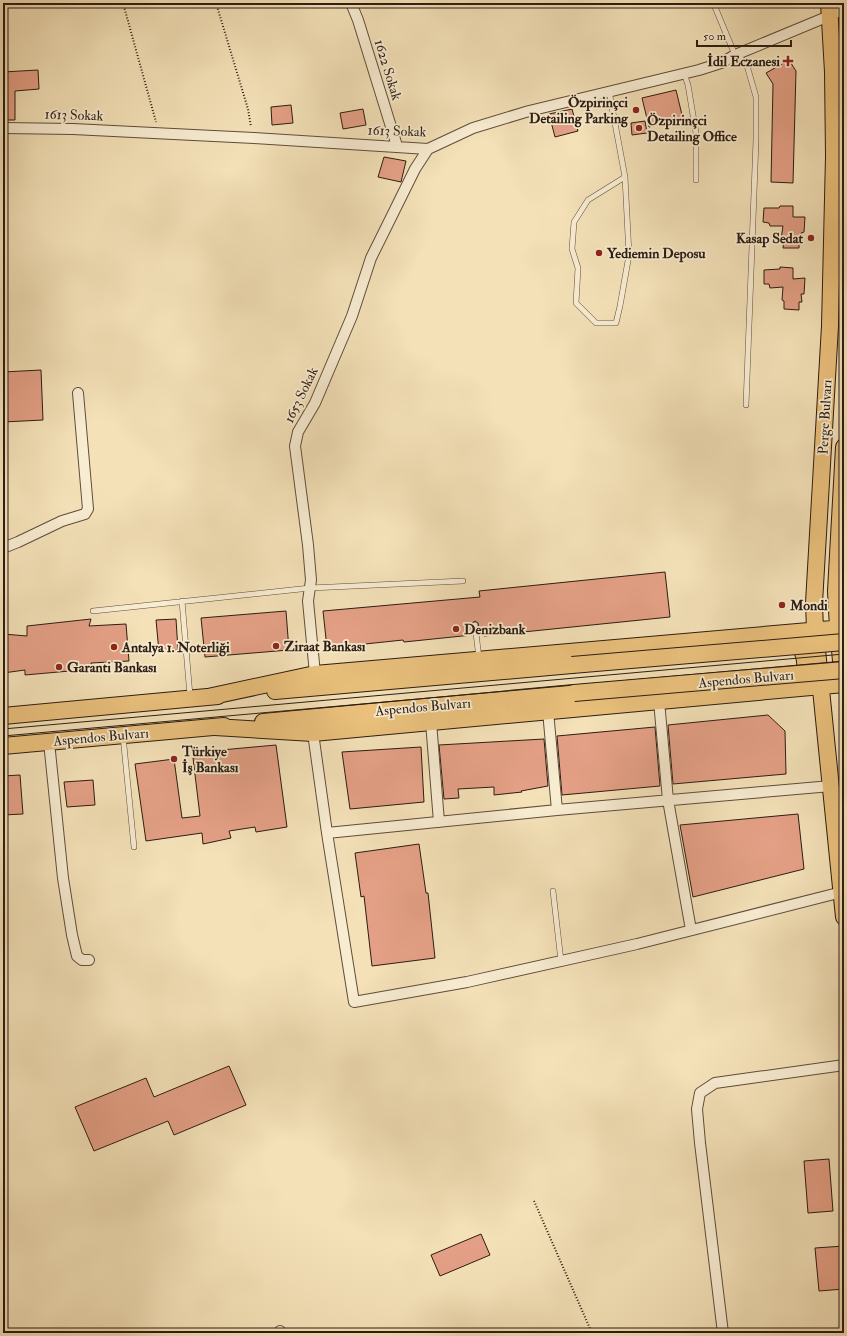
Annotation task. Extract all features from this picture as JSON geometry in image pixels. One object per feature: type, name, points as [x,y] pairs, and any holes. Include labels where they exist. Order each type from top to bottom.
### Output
[{"type":"main road","name":"Perge Bulvarı","points":[[825,14],[833,72],[834,156],[830,318],[814,602],[815,630],[844,917]]},
{"type":"main road","name":"Perge Bulvarı","points":[[844,447],[836,591],[842,633],[844,682]]},
{"type":"main road","points":[[208,697],[315,674],[815,630],[842,633]]},
{"type":"main road","points":[[780,633],[795,637],[803,651],[806,666],[802,681],[790,689]]},
{"type":"main road","name":"Aspendos Bulvarı","points":[[3,716],[572,665],[842,633]]},
{"type":"main road","points":[[215,727],[313,733],[659,702],[821,686],[844,682]]},
{"type":"main road","name":"Aspendos Bulvarı","points":[[3,746],[574,693],[844,682]]},
{"type":"street","name":"1622 Sokak","points":[[352,3],[396,146]]},
{"type":"street","name":"1613 Sokak","points":[[3,128],[73,129],[428,148],[473,128],[529,111],[721,63],[735,55],[825,14],[844,9]]},
{"type":"street","name":"1653 Sokak","points":[[315,674],[308,601],[311,580],[295,446],[298,432],[315,403],[352,316],[371,258],[415,169],[428,148]]},
{"type":"street","points":[[3,548],[62,521],[85,514],[88,509],[78,393]]},
{"type":"street","points":[[659,702],[668,800],[691,930]]},
{"type":"street","points":[[548,711],[557,810]]},
{"type":"street","points":[[431,722],[439,822]]},
{"type":"street","points":[[313,733],[327,833],[354,1002],[467,982],[637,944],[842,892]]},
{"type":"street","points":[[49,742],[63,878],[72,935],[77,956],[82,960],[89,960]]},
{"type":"street","points":[[327,833],[557,810],[831,786]]},
{"type":"street","points":[[723,1333],[700,1143],[697,1109],[700,1093],[715,1083],[844,1065]]},
{"type":"lane","points":[[715,3],[715,7],[735,55],[746,62],[756,97],[756,140],[746,405]]},
{"type":"lane","points":[[684,73],[688,85],[696,133],[696,180]]},
{"type":"lane","points":[[609,91],[625,177],[629,255],[616,323],[596,323],[576,303],[578,268],[572,249],[574,222],[588,200],[625,177]]},
{"type":"lane","points":[[93,610],[310,588],[463,580]]},
{"type":"lane","points":[[182,602],[190,699]]},
{"type":"lane","points":[[475,625],[479,660]]},
{"type":"lane","points":[[122,735],[134,847]]},
{"type":"lane","points":[[553,890],[561,961]]},
{"type":"path","points":[[123,3],[158,133]]},
{"type":"path","points":[[216,3],[248,109],[254,138]]},
{"type":"path","points":[[534,1201],[592,1333]]},
{"type":"building","points":[[789,60],[796,71],[793,183],[771,182],[773,84],[766,73]]},
{"type":"building","points":[[38,70],[39,89],[15,91],[15,120],[3,120],[3,72]]},
{"type":"building","points":[[676,90],[683,119],[649,127],[642,98]]},
{"type":"building","points":[[291,105],[293,123],[272,125],[271,107]]},
{"type":"building","points":[[363,109],[366,125],[343,129],[340,113]]},
{"type":"building","points":[[572,109],[578,131],[555,137],[549,114]]},
{"type":"building","name":"Özpirinçci Detailing Office","points":[[645,121],[647,133],[632,135],[631,123]]},
{"type":"building","points":[[384,157],[406,161],[401,182],[378,177]]},
{"type":"building","points":[[780,206],[793,206],[793,217],[805,217],[804,232],[801,233],[802,241],[799,241],[799,248],[783,248],[784,240],[781,239],[783,226],[770,226],[769,223],[763,222],[764,208],[779,208]]},
{"type":"building","points":[[780,267],[793,268],[793,279],[805,278],[804,294],[801,294],[802,302],[799,302],[799,310],[784,309],[784,301],[782,300],[783,287],[770,288],[769,284],[764,284],[764,270],[780,269]]},
{"type":"building","points":[[41,370],[43,420],[3,422],[3,372]]},
{"type":"building","points":[[665,572],[670,617],[484,636],[483,633],[480,634],[478,623],[475,621],[471,624],[472,635],[327,648],[323,611],[480,597],[479,591]]},
{"type":"building","points":[[286,611],[289,650],[205,657],[201,618]]},
{"type":"building","points":[[91,619],[89,626],[126,624],[129,661],[91,663],[92,669],[25,675],[25,670],[3,673],[3,634],[27,636],[27,626]]},
{"type":"building","points":[[176,619],[178,650],[159,652],[156,620]]},
{"type":"building","points":[[768,715],[785,731],[786,774],[673,784],[668,725]]},
{"type":"building","points":[[655,727],[660,786],[562,795],[557,736]]},
{"type":"building","points":[[544,739],[548,786],[521,791],[522,792],[494,795],[494,787],[458,789],[459,798],[444,799],[439,745]]},
{"type":"building","points":[[276,745],[287,827],[256,832],[255,827],[229,831],[231,838],[203,844],[202,833],[146,841],[135,764],[174,759],[182,818],[200,816],[193,758],[221,750]]},
{"type":"building","points":[[421,747],[424,802],[350,809],[342,752]]},
{"type":"building","points":[[20,775],[23,814],[3,815],[3,776]]},
{"type":"building","points":[[93,780],[95,805],[67,807],[64,782]]},
{"type":"building","points":[[798,814],[804,869],[693,897],[680,825]]},
{"type":"building","points":[[419,844],[426,893],[428,893],[435,958],[372,966],[364,896],[361,897],[355,853]]},
{"type":"building","points":[[229,1066],[246,1105],[174,1135],[168,1121],[94,1151],[75,1107],[146,1078],[154,1097]]},
{"type":"building","points":[[829,1159],[833,1211],[808,1213],[804,1161]]},
{"type":"building","points":[[481,1234],[490,1255],[440,1276],[431,1255]]},
{"type":"building","points":[[844,1246],[844,1289],[819,1291],[815,1248]]},
{"type":"tram line","points":[[3,729],[844,654]]},
{"type":"tram line","points":[[3,736],[844,661]]},
{"type":"place","name":"İdil Eczanesi","points":[[788,61]]},
{"type":"place","name":"Özpirinçci Detailing Parking","points":[[636,110]]},
{"type":"place","name":"Özpirinçci Detailing Office","points":[[639,128]]},
{"type":"place","name":"Kasap Sedat","points":[[811,238]]},
{"type":"place","name":"Yediemin Deposu","points":[[599,253]]},
{"type":"place","name":"Mondi","points":[[782,605]]},
{"type":"place","name":"Denizbank","points":[[456,629]]},
{"type":"place","name":"Ziraat Bankası","points":[[276,646]]},
{"type":"place","name":"Antalya 1. Noterliği","points":[[114,647]]},
{"type":"place","name":"Garanti Bankası","points":[[59,667]]},
{"type":"place","name":"Türkiye İş Bankası","points":[[174,759]]}]
